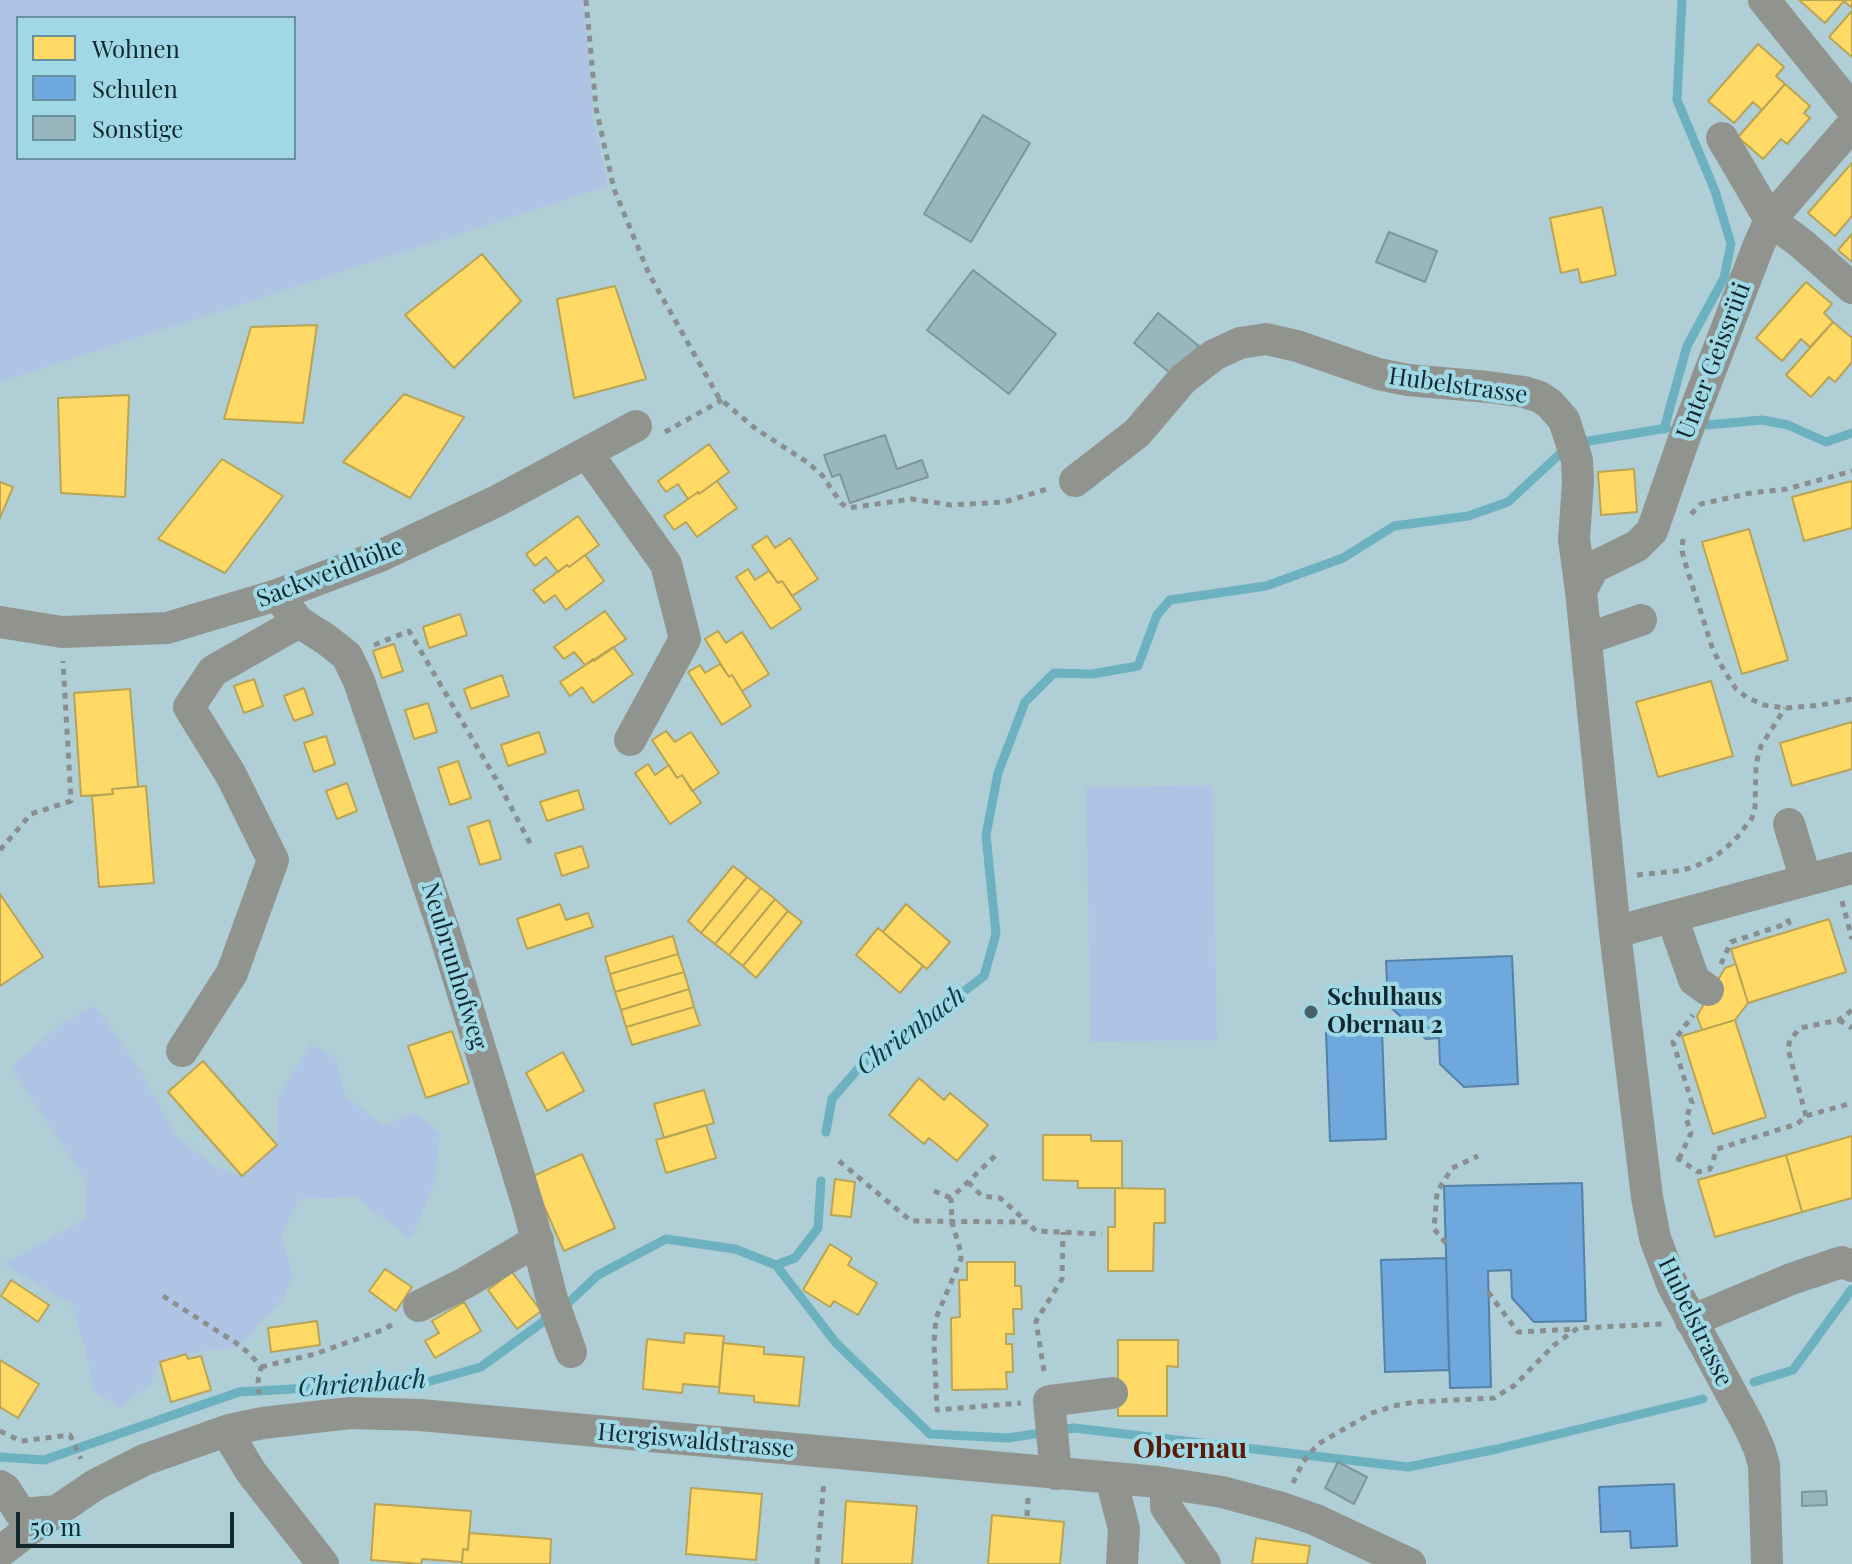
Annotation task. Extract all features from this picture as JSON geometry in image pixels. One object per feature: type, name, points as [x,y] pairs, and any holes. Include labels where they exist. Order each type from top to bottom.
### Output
[{"type":"street","points":[[1764,0],[1852,109]]},
{"type":"street","name":"Unter Geissrüti","points":[[1581,591],[1594,567],[1637,546],[1652,531],[1701,394],[1770,220],[1852,125]]},
{"type":"street","points":[[1722,138],[1770,220],[1852,288]]},
{"type":"street","name":"Hubelstrasse","points":[[1075,481],[1137,433],[1183,379],[1214,355],[1240,343],[1266,339],[1297,346],[1378,374],[1524,392],[1540,397],[1564,420],[1577,460],[1574,539],[1615,932],[1655,1238],[1672,1284],[1749,1426],[1764,1465],[1767,1564]]},
{"type":"street","name":"Sackweidhöhe","points":[[0,622],[62,632],[167,628],[277,595],[380,556],[497,501],[636,426]]},
{"type":"street","points":[[587,453],[666,564],[685,639],[630,740]]},
{"type":"street","name":"Neubrunhofweg","points":[[277,595],[299,622],[347,656],[359,681],[445,934],[571,1352]]},
{"type":"street","points":[[1586,639],[1641,620]]},
{"type":"street","points":[[182,1051],[232,973],[273,860],[231,775],[189,707],[213,671],[299,622]]},
{"type":"street","points":[[1615,932],[1831,874],[1789,824]]},
{"type":"street","points":[[1672,917],[1694,980],[1708,990]]},
{"type":"street","points":[[419,1306],[538,1240]]},
{"type":"street","points":[[1691,1321],[1791,1279],[1842,1262],[1852,1266]]},
{"type":"street","points":[[1055,1462],[1050,1406],[1112,1393]]},
{"type":"street","name":"Hergiswaldstrasse","points":[[0,1552],[95,1485],[144,1460],[229,1430],[350,1413],[420,1415],[1055,1462],[1111,1478],[1222,1492],[1282,1508],[1316,1520],[1410,1564]]},
{"type":"street","points":[[229,1430],[251,1472],[323,1564]]},
{"type":"street","points":[[1111,1478],[1124,1529],[1122,1564]]},
{"type":"street","points":[[1166,1484],[1166,1507],[1205,1564]]},
{"type":"street","points":[[0,1486],[21,1514],[57,1511]]},
{"type":"path","points":[[586,0],[596,108],[614,189],[649,274],[722,400],[756,429],[807,462],[822,475],[841,503],[848,508],[912,499],[951,505],[1004,502],[1075,481]]},
{"type":"path","points":[[636,426],[645,442],[722,400]]},
{"type":"path","points":[[1684,521],[1701,504],[1787,489],[1852,471]]},
{"type":"path","points":[[1683,536],[1682,551],[1713,650],[1736,689],[1764,705],[1785,708],[1852,699]]},
{"type":"path","points":[[347,656],[409,631],[531,845]]},
{"type":"path","points":[[0,850],[31,814],[71,801],[62,632]]},
{"type":"path","points":[[1611,888],[1635,876],[1694,867],[1716,856],[1735,840],[1752,818],[1756,764],[1761,746],[1785,708]]},
{"type":"path","points":[[1831,874],[1852,939]]},
{"type":"path","points":[[1679,1159],[1691,1133],[1686,1118],[1692,1103],[1673,1042],[1708,990],[1731,942],[1789,923]]},
{"type":"path","points":[[1806,1116],[1788,1049],[1790,1040],[1800,1028],[1839,1020],[1852,1010]]},
{"type":"path","points":[[1839,1020],[1852,1028]]},
{"type":"path","points":[[1644,1168],[1679,1159],[1698,1172],[1710,1169],[1717,1149],[1797,1124],[1806,1116],[1852,1103]]},
{"type":"path","points":[[995,1156],[951,1198],[952,1222],[961,1259],[936,1318],[937,1410],[1050,1406],[1036,1321],[1062,1279],[1063,1232]]},
{"type":"path","points":[[1446,1243],[1434,1229],[1437,1192],[1452,1168],[1478,1156]]},
{"type":"path","points":[[839,1161],[911,1221],[1027,1222]]},
{"type":"path","points":[[968,1182],[982,1196],[1000,1198],[1036,1231],[1102,1234]]},
{"type":"path","points":[[934,1191],[951,1198]]},
{"type":"path","points":[[1488,1292],[1518,1332],[1691,1321]]},
{"type":"path","points":[[163,1296],[236,1343],[261,1367]]},
{"type":"path","points":[[261,1367],[315,1354],[385,1329],[419,1306]]},
{"type":"path","points":[[1303,1462],[1318,1444],[1372,1413],[1415,1402],[1494,1398],[1515,1385],[1554,1345],[1578,1328]]},
{"type":"path","points":[[258,1381],[261,1367]]},
{"type":"path","points":[[0,1431],[21,1441],[70,1435],[79,1457]]},
{"type":"path","points":[[817,1564],[825,1472]]},
{"type":"path","points":[[1027,1502],[1027,1516]]},
{"type":"shaded area","points":[[0,0],[584,0],[593,116],[608,186],[0,382]]},
{"type":"shaded area","points":[[1212,785],[1217,1040],[1091,1042],[1086,788]]},
{"type":"shaded area","points":[[95,1006],[140,1070],[175,1135],[213,1166],[242,1176],[277,1145],[278,1097],[311,1044],[336,1059],[345,1096],[383,1126],[413,1113],[440,1133],[435,1181],[411,1239],[356,1197],[299,1199],[281,1235],[293,1276],[283,1298],[239,1346],[186,1354],[160,1362],[151,1383],[119,1408],[93,1391],[86,1350],[71,1304],[4,1264],[85,1219],[87,1182],[11,1067],[61,1024]]},
{"type":"building: Wohnen","points":[[1799,0],[1852,0],[1852,8],[1844,1],[1825,23]]},
{"type":"building: Wohnen","points":[[1852,11],[1852,57],[1829,37]]},
{"type":"building: Wohnen","points":[[1758,44],[1784,67],[1776,76],[1785,84],[1762,110],[1753,102],[1734,123],[1708,101]]},
{"type":"building: Wohnen","points":[[1785,84],[1810,106],[1804,113],[1810,118],[1787,144],[1781,139],[1763,159],[1738,137]]},
{"type":"building: Wohnen","points":[[1852,163],[1852,216],[1835,236],[1808,213]]},
{"type":"building: Wohnen","points":[[1602,207],[1616,275],[1581,283],[1578,269],[1561,273],[1550,218]]},
{"type":"building: Wohnen","points":[[1852,234],[1852,262],[1838,250]]},
{"type":"building: Wohnen","points":[[482,254],[521,301],[454,368],[405,315]]},
{"type":"building: Wohnen","points":[[1806,282],[1832,304],[1824,313],[1833,322],[1810,347],[1801,339],[1782,361],[1756,338]]},
{"type":"building: Wohnen","points":[[615,286],[646,379],[574,398],[557,299]]},
{"type":"building: Wohnen","points":[[1833,322],[1852,338],[1852,362],[1835,382],[1829,377],[1811,397],[1786,375]]},
{"type":"building: Wohnen","points":[[317,325],[303,423],[224,419],[251,327]]},
{"type":"building: Wohnen","points":[[404,394],[464,417],[410,498],[343,462]]},
{"type":"building: Wohnen","points":[[129,395],[125,497],[61,493],[58,398]]},
{"type":"building: Wohnen","points":[[709,444],[729,472],[688,499],[678,484],[666,492],[658,481]]},
{"type":"building: Wohnen","points":[[222,459],[283,496],[225,573],[158,539]]},
{"type":"building: Wohnen","points":[[1634,469],[1637,512],[1601,515],[1598,472]]},
{"type":"building: Wohnen","points":[[717,481],[737,508],[697,537],[686,522],[674,530],[664,516]]},
{"type":"building: Wohnen","points":[[1852,481],[1852,528],[1804,541],[1792,497]]},
{"type":"building: Wohnen","points":[[0,482],[13,487],[0,518]]},
{"type":"building: Wohnen","points":[[578,516],[599,545],[558,572],[546,557],[535,566],[526,554]]},
{"type":"building: Wohnen","points":[[1749,529],[1788,660],[1742,674],[1702,542]]},
{"type":"building: Wohnen","points":[[767,536],[775,548],[790,538],[818,579],[792,596],[782,581],[778,583],[752,546]]},
{"type":"building: Wohnen","points":[[585,555],[604,581],[566,610],[555,595],[544,603],[533,590]]},
{"type":"building: Wohnen","points":[[748,569],[755,580],[769,571],[778,583],[782,581],[801,609],[771,629],[736,577]]},
{"type":"building: Wohnen","points":[[605,611],[626,639],[585,665],[574,652],[564,659],[554,647]]},
{"type":"building: Wohnen","points":[[460,614],[467,635],[429,648],[423,627]]},
{"type":"building: Wohnen","points":[[718,631],[726,643],[742,632],[769,674],[742,691],[732,675],[729,677],[705,639]]},
{"type":"building: Wohnen","points":[[394,644],[403,671],[382,678],[373,651]]},
{"type":"building: Wohnen","points":[[613,647],[633,674],[593,703],[582,687],[570,696],[560,682]]},
{"type":"building: Wohnen","points":[[720,664],[729,677],[732,675],[751,706],[722,725],[688,672],[700,665],[705,673]]},
{"type":"building: Wohnen","points":[[502,675],[509,696],[471,709],[464,689]]},
{"type":"building: Wohnen","points":[[254,679],[263,706],[244,713],[234,686]]},
{"type":"building: Wohnen","points":[[1711,681],[1733,756],[1658,777],[1636,702]]},
{"type":"building: Wohnen","points":[[304,688],[313,714],[294,721],[284,696]]},
{"type":"building: Wohnen","points":[[130,689],[138,787],[112,789],[113,794],[81,796],[74,693]]},
{"type":"building: Wohnen","points":[[428,703],[437,732],[414,739],[405,710]]},
{"type":"building: Wohnen","points":[[1852,722],[1852,769],[1792,786],[1780,743]]},
{"type":"building: Wohnen","points":[[666,731],[675,742],[691,732],[719,773],[692,791],[682,775],[677,778],[652,740]]},
{"type":"building: Wohnen","points":[[539,732],[546,753],[508,766],[501,745]]},
{"type":"building: Wohnen","points":[[326,736],[335,764],[314,772],[304,743]]},
{"type":"building: Wohnen","points":[[458,761],[471,798],[450,805],[438,768]]},
{"type":"building: Wohnen","points":[[648,764],[655,775],[669,765],[677,778],[682,775],[701,803],[670,824],[635,773]]},
{"type":"building: Wohnen","points":[[347,783],[357,811],[337,819],[326,791]]},
{"type":"building: Wohnen","points":[[146,786],[154,883],[99,887],[92,796],[113,794],[112,789]]},
{"type":"building: Wohnen","points":[[578,790],[584,809],[547,821],[540,802]]},
{"type":"building: Wohnen","points":[[489,820],[501,859],[480,865],[468,827]]},
{"type":"building: Wohnen","points":[[582,846],[589,867],[562,876],[555,854]]},
{"type":"building: Wohnen","points":[[733,866],[747,877],[701,933],[688,921]]},
{"type":"building: Wohnen","points":[[747,877],[761,888],[715,944],[701,933]]},
{"type":"building: Wohnen","points":[[761,888],[775,899],[729,955],[715,944]]},
{"type":"building: Wohnen","points":[[0,894],[43,957],[0,986]]},
{"type":"building: Wohnen","points":[[775,899],[788,911],[743,966],[729,955]]},
{"type":"building: Wohnen","points":[[560,904],[566,920],[588,913],[593,927],[527,949],[517,919]]},
{"type":"building: Wohnen","points":[[906,904],[950,942],[927,969],[883,932]]},
{"type":"building: Wohnen","points":[[788,911],[802,922],[756,978],[743,966]]},
{"type":"building: Wohnen","points":[[1829,919],[1846,972],[1748,1003],[1731,949]]},
{"type":"building: Wohnen","points":[[878,928],[923,966],[900,993],[856,955]]},
{"type":"building: Wohnen","points":[[673,936],[678,954],[610,974],[605,957]]},
{"type":"building: Wohnen","points":[[678,954],[684,972],[615,992],[610,974]]},
{"type":"building: Wohnen","points":[[1736,964],[1748,1003],[1735,1020],[1702,1030],[1697,1016],[1725,968]]},
{"type":"building: Wohnen","points":[[684,972],[689,989],[621,1010],[615,992]]},
{"type":"building: Wohnen","points":[[689,989],[694,1007],[626,1027],[621,1010]]},
{"type":"building: Wohnen","points":[[694,1007],[700,1025],[632,1045],[626,1027]]},
{"type":"building: Wohnen","points":[[1735,1020],[1766,1117],[1713,1134],[1682,1036]]},
{"type":"building: Wohnen","points":[[452,1031],[469,1083],[426,1098],[408,1046]]},
{"type":"building: Wohnen","points":[[563,1052],[584,1091],[547,1111],[526,1073]]},
{"type":"building: Wohnen","points":[[203,1061],[277,1145],[242,1176],[168,1092]]},
{"type":"building: Wohnen","points":[[919,1078],[944,1100],[950,1093],[988,1125],[957,1161],[929,1138],[924,1144],[889,1115]]},
{"type":"building: Wohnen","points":[[704,1090],[714,1123],[664,1138],[654,1104]]},
{"type":"building: Wohnen","points":[[706,1125],[716,1158],[666,1173],[656,1140]]},
{"type":"building: Wohnen","points":[[1043,1135],[1091,1135],[1091,1141],[1122,1141],[1122,1188],[1078,1188],[1078,1181],[1043,1180]]},
{"type":"building: Wohnen","points":[[1852,1136],[1852,1198],[1802,1212],[1786,1155]]},
{"type":"building: Wohnen","points":[[582,1154],[615,1228],[564,1251],[531,1177]]},
{"type":"building: Wohnen","points":[[1786,1155],[1802,1212],[1715,1237],[1698,1180]]},
{"type":"building: Wohnen","points":[[835,1179],[855,1182],[851,1217],[831,1215]]},
{"type":"building: Wohnen","points":[[1115,1188],[1165,1189],[1165,1223],[1154,1223],[1153,1271],[1108,1271],[1108,1227],[1115,1227]]},
{"type":"building: Wohnen","points":[[830,1244],[852,1258],[848,1265],[877,1283],[858,1315],[834,1301],[830,1307],[803,1290]]},
{"type":"building: Wohnen","points":[[967,1262],[1015,1262],[1015,1286],[1021,1286],[1022,1309],[1013,1309],[1014,1334],[1006,1334],[1006,1344],[1012,1344],[1013,1372],[1006,1372],[1007,1389],[952,1390],[951,1318],[960,1317],[959,1280],[967,1280]]},
{"type":"building: Wohnen","points":[[385,1269],[412,1287],[396,1311],[369,1291]]},
{"type":"building: Wohnen","points":[[512,1272],[541,1311],[517,1329],[488,1290]]},
{"type":"building: Wohnen","points":[[11,1280],[49,1305],[38,1322],[1,1296]]},
{"type":"building: Wohnen","points":[[464,1302],[481,1331],[435,1358],[425,1341],[439,1333],[432,1321]]},
{"type":"building: Wohnen","points":[[317,1321],[320,1345],[271,1352],[268,1328]]},
{"type":"building: Wohnen","points":[[685,1333],[724,1336],[719,1387],[683,1384],[682,1393],[643,1389],[647,1339],[684,1343]]},
{"type":"building: Wohnen","points":[[1118,1340],[1178,1340],[1178,1367],[1167,1366],[1167,1416],[1118,1416]]},
{"type":"building: Wohnen","points":[[723,1343],[764,1347],[764,1354],[804,1357],[799,1406],[754,1402],[754,1396],[719,1393]]},
{"type":"building: Wohnen","points":[[186,1354],[188,1359],[201,1356],[211,1390],[171,1402],[160,1362]]},
{"type":"building: Wohnen","points":[[0,1360],[39,1384],[18,1418],[0,1407]]},
{"type":"building: Wohnen","points":[[691,1488],[762,1494],[756,1560],[686,1554]]},
{"type":"building: Wohnen","points":[[846,1501],[917,1506],[912,1564],[842,1564]]},
{"type":"building: Wohnen","points":[[375,1504],[471,1511],[468,1550],[463,1549],[462,1562],[422,1559],[421,1564],[371,1560]]},
{"type":"building: Wohnen","points":[[992,1515],[1064,1522],[1060,1564],[988,1564]]},
{"type":"building: Wohnen","points":[[469,1533],[551,1539],[550,1564],[462,1564],[463,1549],[468,1550]]},
{"type":"building: Wohnen","points":[[1256,1538],[1310,1546],[1307,1564],[1252,1564]]},
{"type":"building: Schulen","points":[[1512,956],[1518,1084],[1464,1087],[1440,1064],[1439,1038],[1426,1039],[1388,1005],[1386,961]]},
{"type":"building: Schulen","points":[[1382,1030],[1386,1139],[1330,1141],[1326,1032]]},
{"type":"building: Schulen","points":[[1582,1183],[1586,1321],[1534,1322],[1512,1298],[1511,1270],[1488,1271],[1491,1387],[1450,1388],[1444,1186]]},
{"type":"building: Schulen","points":[[1446,1258],[1449,1370],[1385,1372],[1381,1260]]},
{"type":"building: Schulen","points":[[1674,1484],[1677,1546],[1631,1548],[1630,1531],[1601,1532],[1599,1487]]},
{"type":"building: Sonstige","points":[[983,115],[1030,143],[971,242],[924,214]]},
{"type":"building: Sonstige","points":[[1389,232],[1437,251],[1425,282],[1376,262]]},
{"type":"building: Sonstige","points":[[973,270],[1056,334],[1009,394],[927,330]]},
{"type":"building: Sonstige","points":[[1158,313],[1199,346],[1180,369],[1170,373],[1134,343]]},
{"type":"building: Sonstige","points":[[885,435],[897,469],[922,460],[928,477],[850,503],[840,474],[832,477],[824,455]]},
{"type":"building: Sonstige","points":[[1338,1462],[1367,1477],[1354,1504],[1325,1488]]},
{"type":"building: Sonstige","points":[[1826,1491],[1827,1505],[1802,1506],[1802,1492]]},
{"type":"waterway","points":[[1664,429],[1687,346],[1724,278],[1731,244],[1715,191],[1677,100],[1682,0]]},
{"type":"waterway","name":"Chrienbach","points":[[1707,425],[1762,420],[1788,425],[1826,442],[1852,433]]},
{"type":"waterway","name":"Chrienbach","points":[[1583,442],[1667,428]]},
{"type":"waterway","name":"Chrienbach","points":[[826,1132],[832,1099],[864,1062],[984,976],[996,934],[986,835],[998,773],[1025,702],[1054,673],[1092,674],[1138,666],[1157,615],[1170,600],[1266,586],[1343,558],[1394,526],[1468,516],[1508,502],[1562,452]]},
{"type":"waterway","name":"Chrienbach","points":[[0,1457],[44,1460],[239,1392],[431,1381],[481,1367],[566,1305],[598,1275],[666,1239],[735,1249],[776,1265],[795,1258],[818,1228],[821,1181]]},
{"type":"waterway","points":[[776,1265],[836,1343],[930,1434],[1008,1438],[1074,1428],[1408,1467],[1497,1449],[1703,1399]]},
{"type":"waterway","points":[[1754,1382],[1793,1370],[1852,1289]]},
{"type":"place","name":"Schulhaus Obernau 2","points":[[1311,1012]]},
{"type":"district","name":"Obernau","points":[[1190,1449]]}]
